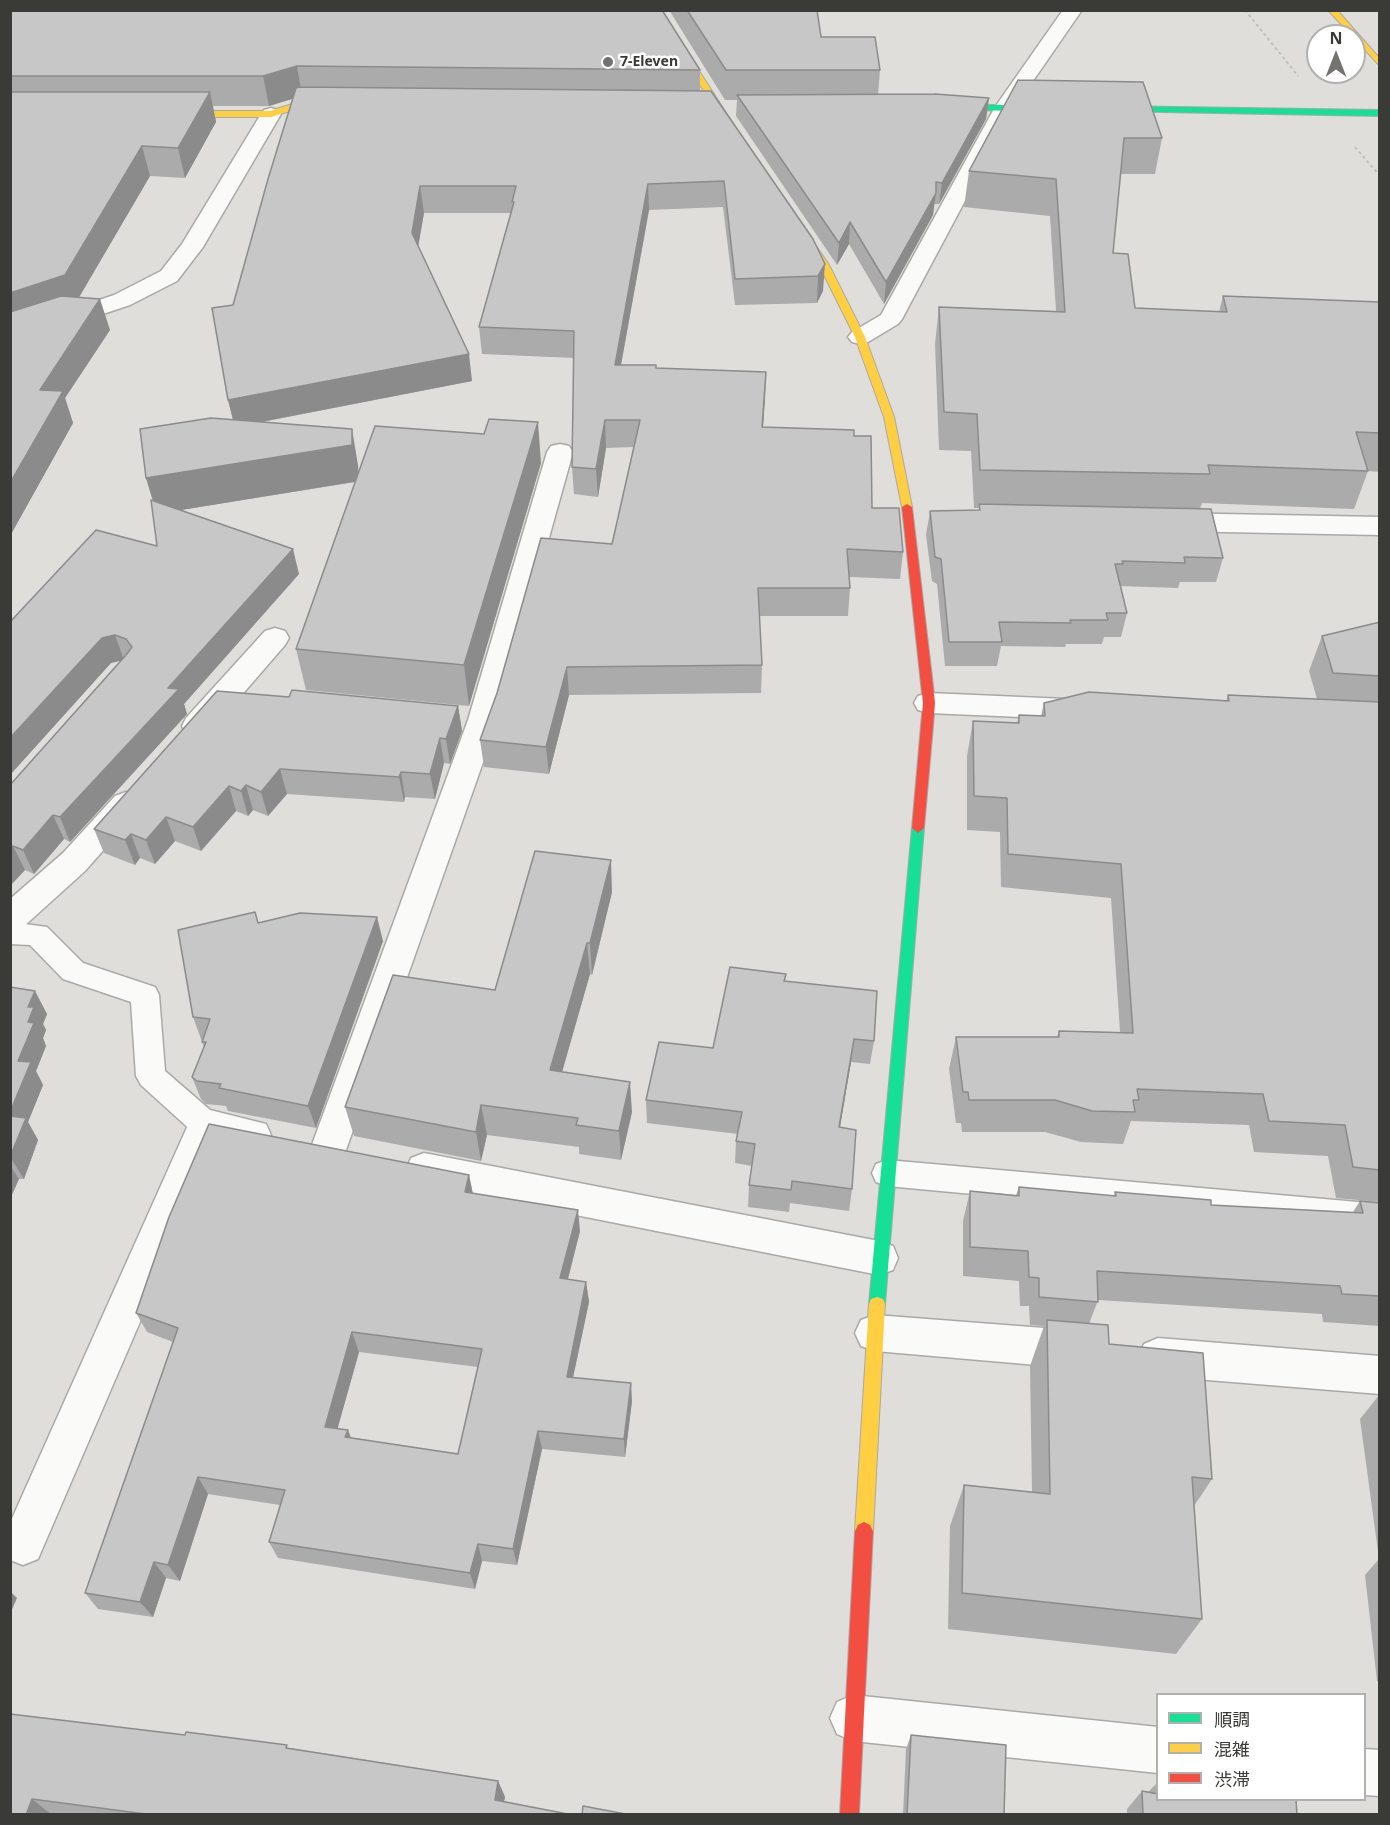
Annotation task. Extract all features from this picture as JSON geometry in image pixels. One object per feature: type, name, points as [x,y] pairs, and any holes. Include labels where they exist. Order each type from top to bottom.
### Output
[{"type":"main road","points":[[656,10],[738,138]]},
{"type":"main road","points":[[1332,10],[1380,64]]},
{"type":"main road","points":[[152,114],[271,114],[302,104],[348,105]]},
{"type":"main road","points":[[928,108],[1067,108]]},
{"type":"main road","points":[[1091,109],[1380,113]]},
{"type":"main road","points":[[791,216],[824,265],[860,337],[921,517],[928,703],[879,1258],[849,1815]]},
{"type":"street","points":[[860,337],[890,319],[1005,107],[1073,10]]},
{"type":"street","points":[[10,338],[122,300],[169,276],[192,248],[271,114]]},
{"type":"street","points":[[332,1151],[560,452]]},
{"type":"street","points":[[1144,522],[1380,526]]},
{"type":"street","points":[[177,748],[275,638]]},
{"type":"street","points":[[224,695],[259,699]]},
{"type":"street","points":[[928,703],[1118,712]]},
{"type":"street","points":[[10,919],[74,862],[145,783]]},
{"type":"street","points":[[23,1544],[206,1125],[879,1258]]},
{"type":"street","points":[[875,1333],[1380,1375]]},
{"type":"street","points":[[854,1718],[1156,1750]]},
{"type":"lane","points":[[10,933],[37,935],[73,971],[145,995],[151,1076],[206,1125]]},
{"type":"lane","points":[[887,1173],[1380,1218]]},
{"type":"path","points":[[1245,10],[1328,113]]},
{"type":"building","points":[[10,10],[662,10],[700,70],[297,66],[263,76],[10,76]]},
{"type":"building","points":[[687,10],[817,10],[821,37],[875,37],[880,70],[726,70]]},
{"type":"building","points":[[1018,80],[1143,82],[1162,138],[1124,138],[1113,253],[1128,254],[1135,308],[1227,312],[1223,296],[1380,302],[1380,433],[1356,432],[1368,471],[1208,465],[1210,474],[980,470],[977,414],[944,412],[939,307],[1065,312],[1056,179],[969,171]]},
{"type":"building","points":[[296,88],[711,91],[813,239],[825,264],[818,276],[735,279],[724,181],[648,184],[615,365],[656,365],[656,368],[766,372],[762,427],[854,430],[854,436],[871,436],[872,508],[899,508],[903,552],[847,549],[850,588],[758,588],[762,665],[567,667],[546,747],[480,740],[497,693],[541,538],[612,544],[640,420],[605,420],[596,469],[572,467],[574,331],[479,327],[514,202],[512,202],[516,186],[420,186],[412,233],[469,354],[228,400],[212,308],[233,305],[268,179]]},
{"type":"building","points":[[10,92],[210,92],[178,148],[142,146],[65,275],[10,293]]},
{"type":"building","points":[[935,94],[989,98],[942,183],[936,182],[936,193],[886,282],[850,222],[839,243],[737,95]]},
{"type":"building","points":[[61,296],[100,299],[40,390],[63,391],[10,483],[10,312]]},
{"type":"building","points":[[211,418],[352,429],[352,445],[146,478],[140,429]]},
{"type":"building","points":[[489,419],[538,422],[464,665],[296,649],[375,426],[484,434]]},
{"type":"building","points":[[151,500],[293,549],[168,688],[179,689],[60,817],[53,815],[23,850],[13,846],[10,849],[10,785],[132,647],[126,639],[115,635],[102,638],[10,738],[10,622],[96,530],[157,546]]},
{"type":"building","points":[[979,504],[1211,509],[1223,558],[1184,557],[1185,563],[1122,561],[1123,564],[1115,564],[1127,613],[1106,613],[1108,620],[1070,620],[1071,623],[999,622],[1002,642],[949,642],[941,559],[935,557],[930,511],[980,510]]},
{"type":"building","points":[[1380,622],[1380,676],[1333,673],[1322,636]]},
{"type":"building","points":[[292,690],[458,706],[446,739],[440,738],[430,774],[401,772],[399,777],[280,769],[261,792],[246,785],[241,791],[229,786],[193,827],[166,817],[146,840],[131,834],[125,840],[94,829],[217,691],[289,697]]},
{"type":"building","points":[[1089,692],[1229,701],[1228,695],[1380,702],[1380,1170],[1353,1167],[1345,1125],[1269,1121],[1263,1094],[1137,1089],[1139,1100],[1133,1100],[1135,1112],[1092,1111],[1055,1100],[969,1100],[968,1092],[963,1092],[956,1037],[1059,1037],[1059,1031],[1133,1033],[1121,864],[1008,854],[1007,798],[974,796],[973,721],[1019,723],[1019,715],[1045,716],[1044,703]]},
{"type":"building","points":[[535,851],[611,860],[590,943],[587,943],[550,1070],[630,1082],[619,1131],[576,1125],[578,1118],[481,1105],[476,1132],[345,1107],[393,975],[495,990]]},
{"type":"building","points":[[255,912],[258,923],[300,913],[377,917],[308,1106],[219,1088],[221,1084],[197,1081],[192,1077],[206,1042],[202,1042],[210,1019],[193,1017],[178,930]]},
{"type":"building","points":[[730,967],[786,974],[784,981],[877,991],[874,1041],[854,1039],[839,1127],[856,1130],[852,1189],[792,1181],[791,1190],[749,1185],[755,1144],[736,1141],[742,1112],[646,1100],[659,1042],[713,1048]]},
{"type":"building","points":[[10,987],[35,991],[28,1007],[34,1007],[28,1022],[34,1023],[18,1061],[31,1062],[10,1112]]},
{"type":"building","points":[[10,1116],[26,1118],[10,1157]]},
{"type":"building","points":[[209,1124],[469,1175],[465,1192],[578,1210],[560,1278],[586,1282],[567,1377],[631,1383],[624,1439],[538,1431],[513,1549],[478,1544],[470,1573],[269,1542],[285,1490],[198,1477],[168,1565],[154,1562],[140,1602],[85,1593],[178,1328],[136,1313],[169,1217]],"holes":[[[352,1332],[482,1349],[458,1454],[345,1437],[348,1430],[325,1427]]]},
{"type":"building","points":[[1019,1187],[1116,1196],[1115,1192],[1211,1200],[1211,1205],[1363,1213],[1360,1201],[1380,1203],[1380,1296],[1342,1294],[1340,1286],[1097,1271],[1098,1302],[1039,1297],[1039,1278],[1029,1277],[1028,1251],[970,1247],[970,1191],[1019,1196]]},
{"type":"building","points":[[1047,1320],[1108,1325],[1109,1344],[1203,1353],[1212,1479],[1192,1477],[1202,1619],[962,1593],[964,1485],[1050,1494]]},
{"type":"building","points":[[10,1714],[287,1745],[286,1748],[498,1781],[495,1800],[573,1815],[153,1815],[32,1799],[26,1815],[10,1815]]},
{"type":"building","points":[[911,1735],[1006,1745],[1004,1815],[907,1815]]},
{"type":"building","points":[[1142,1791],[1156,1794],[1156,1801],[1296,1801],[1297,1815],[1143,1815]]},
{"type":"building","points":[[583,1806],[631,1815],[582,1815]]},
{"type":"traffic: fast","points":[[944,108],[1048,108]]},
{"type":"traffic: fast","points":[[1109,109],[1380,113]]},
{"type":"traffic: fast","points":[[877,1304],[918,828]]},
{"type":"traffic: slow","points":[[656,10],[731,127]]},
{"type":"traffic: slow","points":[[1332,10],[1380,64]]},
{"type":"traffic: slow","points":[[171,114],[271,114],[302,104],[334,105]]},
{"type":"traffic: slow","points":[[800,229],[824,265],[860,337],[889,417],[907,507]]},
{"type":"traffic: slow","points":[[864,1531],[877,1304]]},
{"type":"traffic: jam","points":[[907,507],[929,703],[918,828]]},
{"type":"traffic: jam","points":[[849,1814],[864,1531]]},
{"type":"place","name":"7-Eleven","points":[[608,62]]}]
